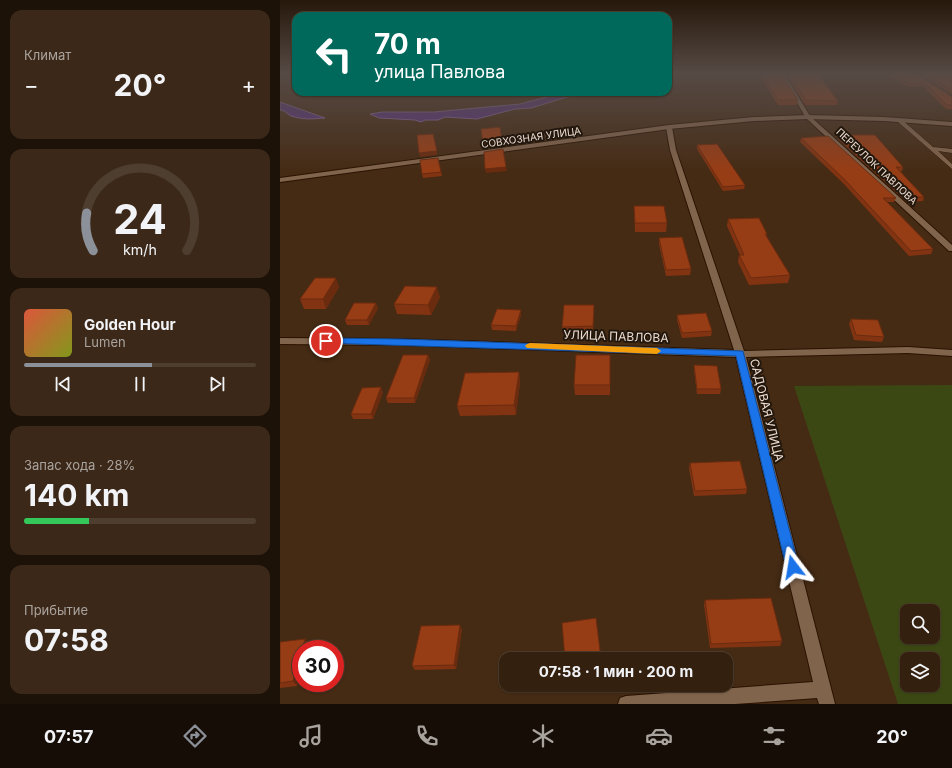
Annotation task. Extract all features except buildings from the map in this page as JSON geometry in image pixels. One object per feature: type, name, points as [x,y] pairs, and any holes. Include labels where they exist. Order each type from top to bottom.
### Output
[{"type":"street","name":"ПЕРЕУЛОК ПАВЛОВА","points":[[802,106],[808,117],[952,249]]},
{"type":"street","name":"СОВХОЗНАЯ УЛИЦА","points":[[280,180],[669,126],[754,119],[808,117],[899,120],[952,124]]},
{"type":"street","name":"САДОВАЯ УЛИЦА","points":[[669,126],[673,150],[740,354],[825,697]]},
{"type":"street","name":"УЛИЦА ПАВЛОВА","points":[[280,341],[402,342],[740,354],[908,350],[952,353]]},
{"type":"street","points":[[626,704],[825,697]]},
{"type":"lane","points":[[899,120],[952,167]]},
{"type":"lane","points":[[932,149],[952,151]]},
{"type":"green space","points":[[952,385],[952,704],[898,704],[794,386]]},
{"type":"shaded area","points":[[280,106],[291,106],[325,118],[304,119],[291,116],[285,111],[280,110]]},
{"type":"shaded area","points":[[500,106],[538,106],[515,109],[477,119],[445,117],[438,120],[425,120],[421,122],[415,120],[379,118],[370,114],[382,112],[434,112]]},
{"type":"slow traffic","points":[[530,346],[657,351]]},
{"type":"route","points":[[326,341],[402,342],[740,354],[793,567]]}]
